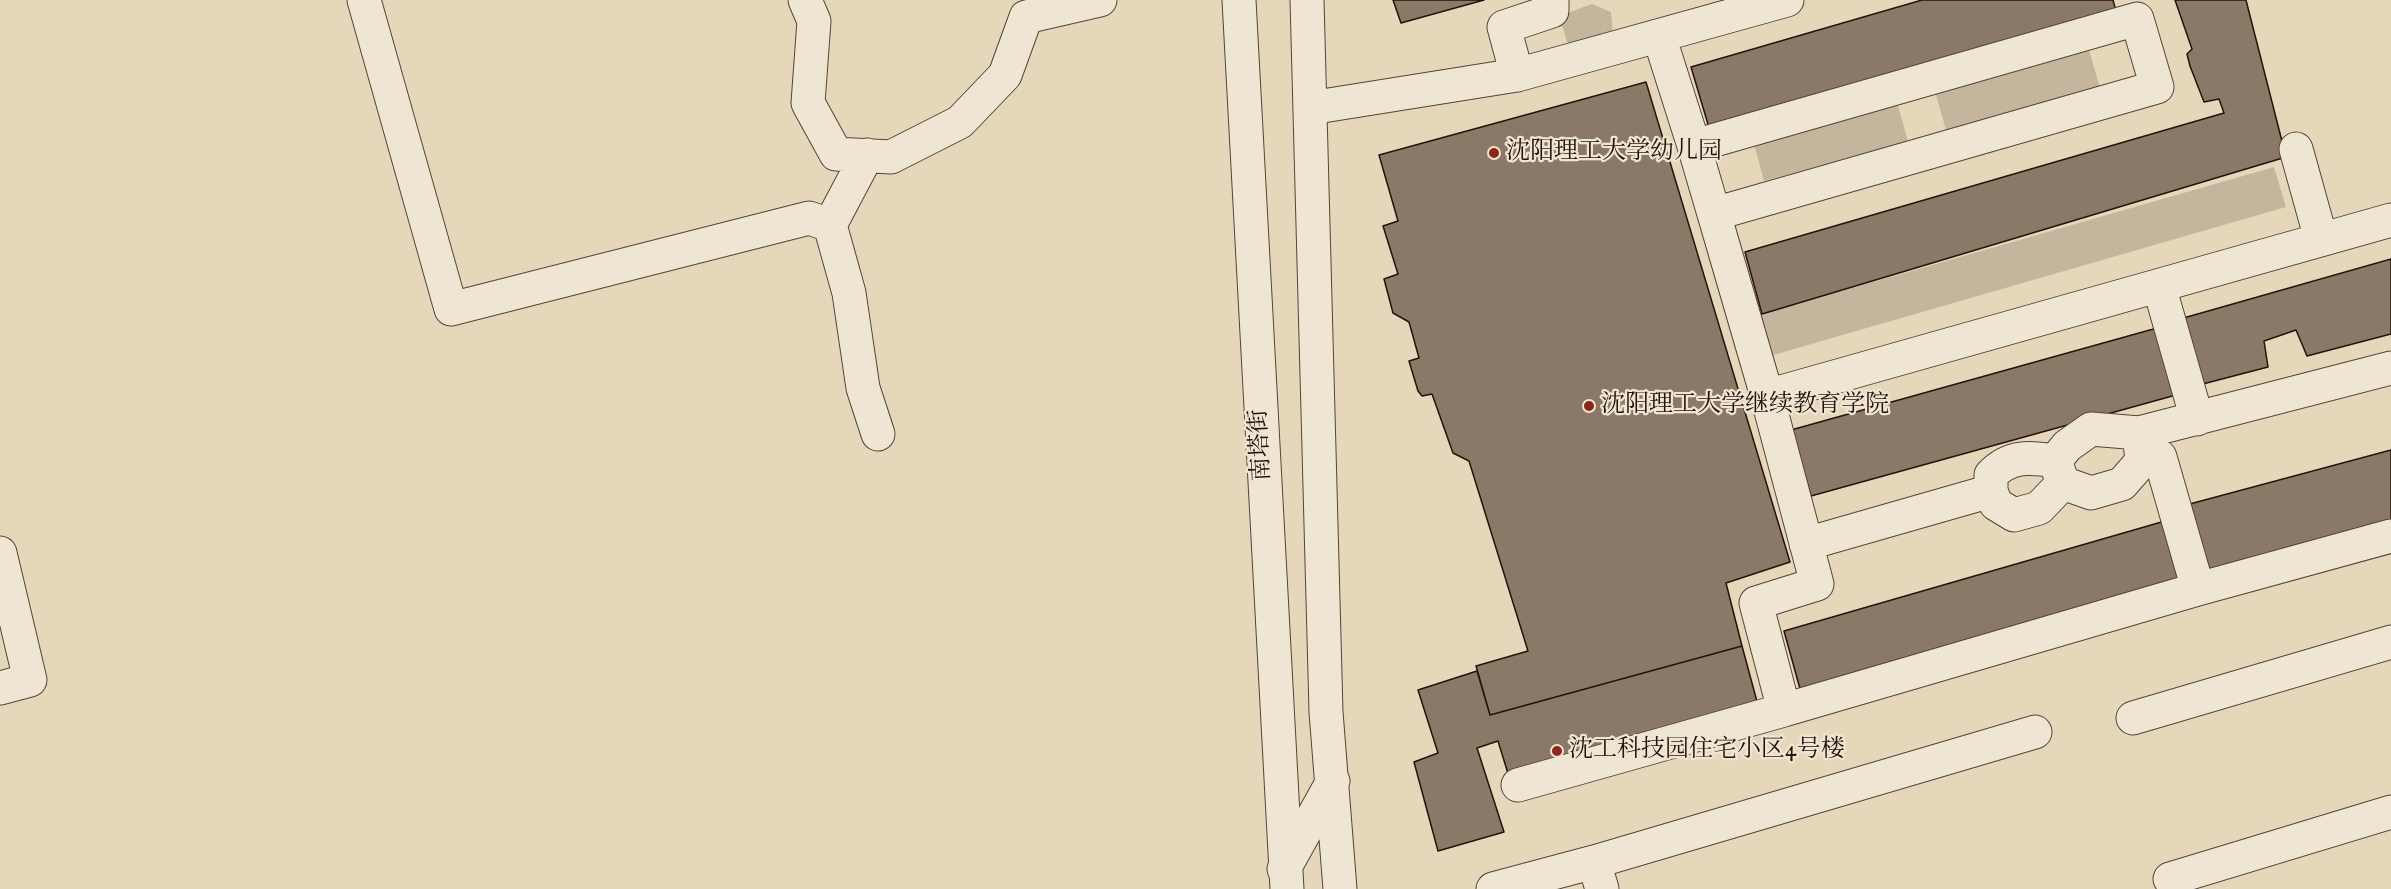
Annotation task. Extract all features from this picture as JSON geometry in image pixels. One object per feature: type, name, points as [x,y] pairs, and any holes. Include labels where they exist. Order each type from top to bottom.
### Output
[{"type":"street","points":[[363,0],[451,309],[808,218],[830,225]]},
{"type":"street","points":[[805,0],[814,21],[808,103],[836,153],[891,157],[960,122],[1005,75],[1024,8],[1100,0]]},
{"type":"street","name":"南塔街","points":[[1239,0],[1281,882]]},
{"type":"street","points":[[1307,0],[1326,712],[1340,889]]},
{"type":"street","points":[[1517,75],[1504,27],[1552,11],[1552,0]]},
{"type":"street","points":[[1310,108],[1517,75],[1787,0]]},
{"type":"street","points":[[1694,146],[2137,19],[2157,87],[1714,214]]},
{"type":"street","points":[[1659,36],[1694,146],[1767,396],[1817,584],[1756,603],[1784,710]]},
{"type":"street","points":[[2296,149],[2321,239]]},
{"type":"street","points":[[867,155],[830,225],[849,293],[863,388],[878,434]]},
{"type":"street","points":[[1767,396],[2391,220]]},
{"type":"street","points":[[2159,286],[2197,419]]},
{"type":"street","points":[[2198,588],[2160,457],[2140,447],[2091,429],[2067,446],[2059,472],[2039,508],[2014,515],[1996,504],[1990,491],[1991,475],[2002,464],[2028,456],[2059,472],[2091,493],[2122,484],[2140,447],[2197,419],[2391,368]]},
{"type":"street","points":[[1806,544],[1990,491]]},
{"type":"street","points":[[1518,785],[1784,710],[2198,588],[2391,536]]},
{"type":"street","points":[[0,553],[30,680],[0,688]]},
{"type":"street","points":[[2133,718],[2391,642]]},
{"type":"street","points":[[1493,889],[1598,875],[2035,732]]},
{"type":"street","points":[[1281,882],[1333,782]]},
{"type":"street","points":[[2170,879],[2391,812]]},
{"type":"shaded area","points":[[1592,4],[1611,12],[1613,37],[1576,48],[1567,42],[1561,21],[1570,12]]},
{"type":"shaded area","points":[[2089,50],[2100,88],[1947,133],[1935,92]]},
{"type":"shaded area","points":[[1897,102],[1908,141],[1764,181],[1754,144]]},
{"type":"shaded area","points":[[2274,167],[2286,207],[1756,360],[1744,319]]},
{"type":"building","points":[[1393,0],[1484,0],[1401,23]]},
{"type":"building","points":[[1922,0],[2113,0],[2116,11],[1710,131],[1691,67]]},
{"type":"building","points":[[2175,0],[2246,0],[2286,157],[1762,314],[1745,252],[2224,113],[2219,99],[2204,102],[2190,66],[2187,54],[2192,49]]},
{"type":"building","name":"沈阳理工大学继续教育学院","points":[[1646,82],[1790,562],[1726,583],[1742,646],[1490,715],[1476,666],[1528,651],[1469,461],[1453,453],[1432,394],[1422,396],[1418,391],[1409,361],[1419,358],[1409,322],[1393,313],[1384,279],[1398,274],[1383,226],[1398,221],[1379,155]]},
{"type":"building","points":[[2391,259],[2391,334],[2307,356],[2296,330],[2264,341],[2268,367],[2199,385],[2180,319]]},
{"type":"building","points":[[2157,328],[2176,395],[1811,496],[1791,430]]},
{"type":"building","points":[[2391,450],[2391,523],[2206,575],[2186,505]]},
{"type":"building","points":[[2165,521],[2187,584],[1802,696],[1784,631]]},
{"type":"building","name":"沈工科技园住宅小区4号楼","points":[[1742,646],[1759,709],[1510,780],[1498,741],[1477,748],[1504,832],[1438,851],[1414,762],[1438,753],[1418,690],[1477,671],[1490,715]]},
{"type":"place","name":"沈阳理工大学幼儿园","points":[[1494,153]]},
{"type":"place","name":"沈阳理工大学继续教育学院","points":[[1589,406]]},
{"type":"place","name":"沈工科技园住宅小区4号楼","points":[[1557,751]]}]
